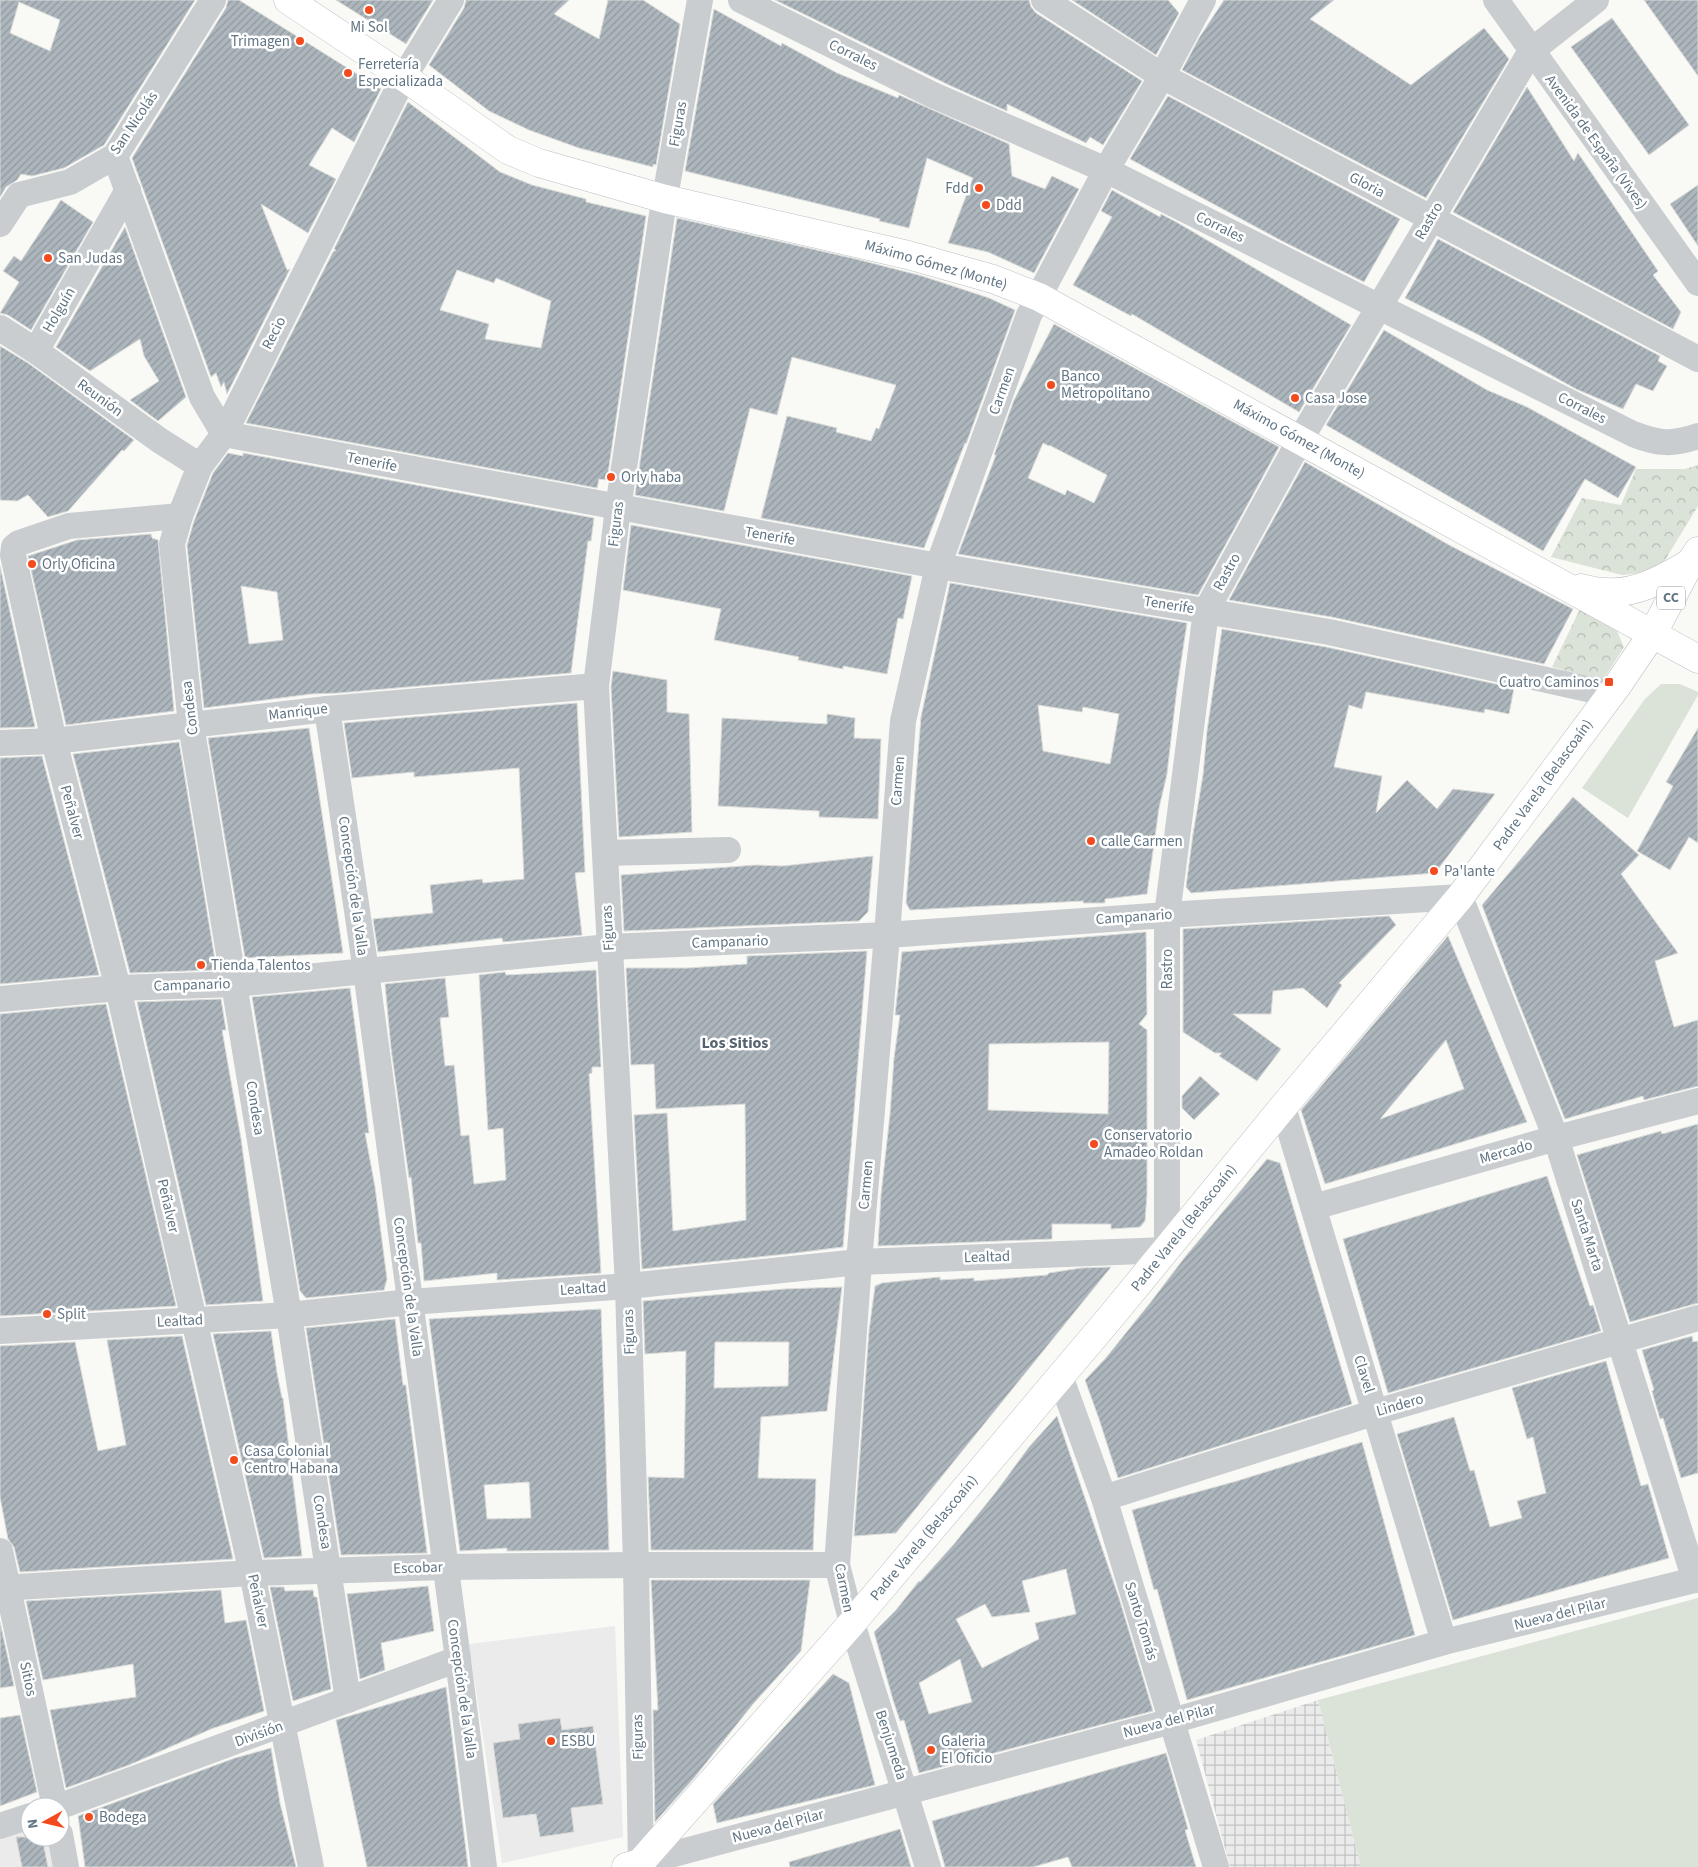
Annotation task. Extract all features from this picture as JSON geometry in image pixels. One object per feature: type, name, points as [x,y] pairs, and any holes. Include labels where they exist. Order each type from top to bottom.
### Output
[{"type":"main road","name":"Máximo Gómez (Monte)","points":[[288,0],[404,76],[502,145],[522,156],[568,172],[665,199],[908,255],[994,279],[1039,297],[1698,659]]},
{"type":"main road","points":[[1566,586],[1606,593],[1635,589],[1663,580],[1694,557]]},
{"type":"main road","name":"Padre Varela (Belascoaín)","points":[[636,1866],[852,1623],[1167,1250],[1283,1106],[1460,897],[1653,633],[1694,557]]},
{"type":"street","name":"San Nicolás","points":[[0,224],[10,194],[70,182],[116,156],[213,0]]},
{"type":"street","name":"Recio","points":[[180,516],[200,466],[224,434],[404,76],[451,0]]},
{"type":"street","name":"Figuras","points":[[636,1866],[636,1565],[628,1286],[596,686],[618,508],[665,199],[700,0]]},
{"type":"street","name":"Corrales","points":[[741,0],[933,95],[1106,170],[1634,434],[1652,442],[1664,443],[1682,441],[1698,436]]},
{"type":"street","name":"Gloria","points":[[1044,0],[1162,76],[1698,359]]},
{"type":"street","name":"Avenida de España (Vives)","points":[[1496,0],[1698,283]]},
{"type":"street","name":"Rastro","points":[[1167,1250],[1167,915],[1206,611],[1300,440],[1531,51],[1596,0]]},
{"type":"street","name":"Carmen","points":[[852,1623],[838,1565],[859,1262],[903,721],[938,566],[1030,315],[1106,170],[1162,76],[1192,5]]},
{"type":"street","points":[[116,156],[202,397],[224,434]]},
{"type":"street","name":"Holguín","points":[[36,351],[128,190]]},
{"type":"street","name":"Reunión","points":[[0,328],[36,351],[159,440],[200,466]]},
{"type":"street","name":"Tenerife","points":[[224,434],[938,566],[1329,632],[1610,694]]},
{"type":"street","name":"Peñalver","points":[[180,516],[69,526],[19,543],[14,547],[13,555],[54,740],[118,988],[252,1574],[311,1867]]},
{"type":"street","name":"Condesa","points":[[180,516],[172,544],[191,726],[289,1315],[348,1700]]},
{"type":"street","name":"Manrique","points":[[0,744],[191,726],[327,709],[596,686]]},
{"type":"street","name":"Concepción de la Valla","points":[[327,709],[366,971],[484,1867]]},
{"type":"street","points":[[605,853],[728,850]]},
{"type":"street","name":"Campanario","points":[[0,999],[118,988],[235,984],[609,947],[887,935],[1460,897]]},
{"type":"street","name":"Santa Marta","points":[[1460,897],[1556,1138],[1697,1579]]},
{"type":"street","name":"Mercado","points":[[1314,1207],[1556,1138],[1698,1101]]},
{"type":"street","name":"Clavel","points":[[1283,1106],[1444,1642]]},
{"type":"street","name":"Lealtad","points":[[0,1331],[289,1315],[410,1302],[628,1286],[859,1262],[1167,1250]]},
{"type":"street","name":"Lindero","points":[[1104,1498],[1376,1412],[1698,1318]]},
{"type":"street","name":"Santo Tomás","points":[[1060,1376],[1104,1498],[1216,1867]]},
{"type":"street","name":"Sitios","points":[[0,1551],[4,1588],[55,1797]]},
{"type":"street","name":"Escobar","points":[[4,1588],[252,1574],[445,1567],[838,1565]]},
{"type":"street","name":"Nueva del Pilar","points":[[636,1866],[1172,1721],[1444,1642],[1697,1579]]},
{"type":"street","name":"Benjumeda","points":[[852,1623],[928,1867]]},
{"type":"street","name":"División","points":[[70,1802],[458,1659]]},
{"type":"street","points":[[0,1826],[20,1819]]},
{"type":"street","points":[[62,1847],[66,1867]]},
{"type":"shaded area","name":"ESBU","points":[[615,1626],[623,1837],[502,1863],[469,1644]]},
{"type":"shaded area","points":[[1318,1700],[1361,1867],[1230,1867],[1196,1740]]},
{"type":"shaded area","points":[[20,1828],[20,1847],[53,1847],[57,1867],[0,1867],[0,1835]]},
{"type":"green space","points":[[1698,465],[1698,506],[1662,565],[1642,573],[1622,575],[1551,557],[1582,498],[1621,505],[1636,469],[1685,469]]},
{"type":"green space","points":[[1581,607],[1613,622],[1624,647],[1603,680],[1552,667]]},
{"type":"green space","points":[[1661,684],[1680,684],[1698,692],[1698,695],[1628,818],[1582,788],[1645,699]]},
{"type":"green space","points":[[1698,1598],[1698,1867],[1361,1867],[1318,1700]]},
{"type":"building","points":[[0,0],[195,0],[104,145],[64,168],[32,176],[21,174],[17,180],[6,187],[0,197]],"holes":[[[19,2],[60,20],[50,51],[10,33]]]},
{"type":"building","points":[[228,0],[239,0],[381,89],[354,142],[332,128],[309,165],[336,179],[308,233],[261,204],[287,270],[290,269],[227,394],[224,382],[221,387],[216,373],[211,377],[132,158],[226,8]]},
{"type":"building","points":[[336,0],[433,0],[406,44]]},
{"type":"building","points":[[466,0],[569,0],[554,14],[599,39],[608,0],[643,0],[680,24],[656,165],[653,164],[653,167],[579,148],[529,130],[489,111],[429,65],[464,8]]},
{"type":"building","points":[[775,0],[1029,0],[1031,7],[1036,13],[1142,81],[1103,145],[1090,137],[1086,143],[1007,104],[1007,111],[951,86]]},
{"type":"building","points":[[1072,0],[1168,0],[1179,13],[1156,55]]},
{"type":"building","points":[[1224,0],[1334,0],[1310,19],[1411,85],[1484,28],[1509,59],[1426,198],[1182,70],[1199,38]]},
{"type":"building","points":[[1644,0],[1698,0],[1698,76]]},
{"type":"building","points":[[714,9],[781,46],[782,43],[837,73],[898,98],[899,95],[1009,144],[1012,176],[1045,189],[1052,176],[1079,189],[1034,273],[988,252],[948,243],[973,178],[927,158],[909,228],[879,221],[880,219],[685,171]]},
{"type":"building","points":[[1612,18],[1689,125],[1649,155],[1571,47]]},
{"type":"building","points":[[1527,87],[1574,161],[1578,153],[1658,271],[1653,275],[1681,312],[1673,329],[1453,212]]},
{"type":"building","points":[[1168,96],[1400,219],[1364,282],[1282,241],[1130,159]]},
{"type":"building","points":[[408,102],[500,172],[532,185],[586,199],[586,202],[646,216],[607,480],[599,479],[597,488],[246,423],[333,252],[336,250],[334,249]],"holes":[[[457,270],[494,283],[496,278],[551,301],[541,348],[485,339],[489,324],[440,310]]]},
{"type":"building","points":[[1698,185],[1698,246],[1670,204]]},
{"type":"building","points":[[1112,190],[1160,217],[1161,214],[1178,223],[1351,325],[1299,412],[1132,314],[1131,316],[1073,285],[1112,217],[1101,211]]},
{"type":"building","name":"San Judas","points":[[61,200],[93,222],[31,330],[8,315],[0,313],[19,282],[3,271],[14,256],[21,261]]},
{"type":"building","points":[[677,218],[922,276],[989,298],[1015,310],[966,444],[924,548],[761,518],[787,416],[837,428],[836,432],[871,441],[876,428],[879,429],[896,385],[792,357],[777,415],[750,408],[724,511],[635,495]]},
{"type":"building","points":[[125,227],[186,397],[158,421],[130,400],[159,381],[144,356],[140,339],[90,371],[56,347]]},
{"type":"building","points":[[1438,239],[1660,356],[1658,361],[1667,366],[1653,391],[1636,384],[1623,409],[1576,389],[1479,335],[1405,298]]},
{"type":"building","points":[[1054,324],[1279,447],[1198,595],[958,554],[996,455],[994,455],[1014,400]],"holes":[[[1043,443],[1107,475],[1094,503],[1067,490],[1065,495],[1028,478]]]},
{"type":"building","points":[[1384,330],[1487,390],[1527,407],[1636,467],[1618,498],[1585,479],[1543,551],[1326,425]]},
{"type":"building","points":[[0,346],[28,363],[134,440],[124,451],[122,450],[68,511],[48,517],[28,495],[17,501],[0,500]]},
{"type":"building","points":[[228,453],[243,456],[243,453],[594,518],[591,541],[588,541],[571,673],[311,694],[204,708],[187,545],[194,521],[213,473]],"holes":[[[241,586],[277,592],[283,640],[249,644]]]},
{"type":"building","points":[[1305,462],[1449,545],[1573,609],[1544,664],[1332,617],[1229,600]]},
{"type":"building","points":[[631,525],[912,576],[903,619],[898,618],[887,674],[843,666],[843,669],[798,660],[799,657],[714,640],[721,609],[623,590]]},
{"type":"building","points":[[151,534],[152,538],[158,540],[174,711],[66,725],[28,556],[77,540]]},
{"type":"building","points":[[0,566],[35,727],[0,728]]},
{"type":"building","points":[[950,583],[1187,623],[1167,774],[1159,808],[1147,894],[1105,899],[1105,903],[1083,903],[1083,901],[910,910],[906,903],[921,717]],"holes":[[[1038,705],[1082,712],[1083,707],[1119,714],[1110,764],[1043,751]]]},
{"type":"building","points":[[1222,629],[1326,647],[1514,688],[1509,714],[1485,709],[1484,713],[1366,692],[1362,709],[1349,705],[1334,767],[1382,776],[1376,813],[1407,780],[1437,809],[1453,789],[1495,794],[1435,873],[1191,893],[1186,887]]},
{"type":"building","points":[[613,671],[667,680],[667,712],[689,714],[692,832],[619,837],[611,687]]},
{"type":"building","points":[[577,703],[585,872],[575,873],[582,935],[503,942],[502,938],[378,952],[373,919],[433,913],[430,885],[482,879],[483,883],[524,879],[519,768],[414,777],[414,772],[352,778],[344,723]]},
{"type":"building","points":[[827,714],[855,718],[854,738],[881,739],[878,819],[819,817],[819,811],[718,806],[722,718],[827,724]]},
{"type":"building","points":[[309,728],[343,953],[245,958],[208,738]]},
{"type":"building","points":[[1698,728],[1698,843],[1689,837],[1670,870],[1637,851],[1673,786],[1666,782]]},
{"type":"building","points":[[179,742],[215,960],[212,960],[214,970],[130,973],[73,754]]},
{"type":"building","points":[[42,756],[99,975],[0,984],[0,758]]},
{"type":"building","points":[[1573,797],[1639,855],[1621,874],[1678,953],[1655,961],[1674,1027],[1698,1020],[1698,1086],[1644,1100],[1643,1096],[1565,1119],[1482,905]]},
{"type":"building","points":[[873,856],[868,912],[859,921],[624,931],[621,875],[756,865],[783,866]]},
{"type":"building","points":[[1389,916],[1396,925],[1339,983],[1342,985],[1327,1008],[1303,988],[1273,991],[1271,1014],[1233,1014],[1281,1049],[1257,1081],[1219,1056],[1222,1053],[1215,1053],[1183,1032],[1183,929]]},
{"type":"building","points":[[1146,932],[1147,1014],[1139,1024],[1147,1030],[1147,1194],[1145,1221],[1140,1227],[1111,1229],[1111,1224],[1052,1224],[1052,1239],[878,1246],[894,1058],[900,1015],[895,1015],[902,952]],"holes":[[[1109,1042],[1108,1114],[988,1110],[989,1044]]]},
{"type":"building","points":[[1448,936],[1527,1122],[1325,1184],[1301,1110]],"holes":[[[1446,1040],[1464,1089],[1380,1119]]]},
{"type":"building","points":[[867,951],[843,1247],[642,1269],[634,1115],[667,1113],[673,1231],[746,1220],[745,1104],[656,1109],[654,1064],[631,1065],[626,968],[688,968],[747,964],[747,956]]},
{"type":"building","points":[[596,970],[601,1067],[592,1067],[592,1073],[589,1074],[601,1273],[497,1280],[497,1273],[424,1281],[421,1243],[418,1243],[411,1177],[409,1178],[391,1048],[385,984],[445,978],[449,1017],[440,1018],[445,1066],[454,1065],[461,1136],[469,1135],[474,1184],[506,1180],[503,1128],[488,1130],[479,975],[505,972],[506,975]]},
{"type":"building","points":[[350,988],[369,1133],[365,1133],[375,1187],[387,1279],[384,1290],[306,1298],[300,1291],[252,997]]},
{"type":"building","points":[[221,999],[226,1030],[222,1030],[241,1139],[263,1301],[206,1305],[137,1002]]},
{"type":"building","points":[[106,1004],[176,1306],[0,1316],[0,1014]]},
{"type":"building","points":[[1200,1076],[1220,1094],[1194,1120],[1182,1108],[1182,1096]]},
{"type":"building","points":[[1698,1124],[1698,1303],[1630,1322],[1577,1155],[1661,1131],[1662,1134]]},
{"type":"building","points":[[1267,1159],[1280,1163],[1352,1404],[1118,1478],[1085,1380],[1105,1359],[1185,1257]]},
{"type":"building","points":[[1547,1176],[1590,1306],[1593,1305],[1601,1331],[1388,1393],[1343,1239]]},
{"type":"building","points":[[1111,1267],[896,1533],[854,1536],[869,1331],[875,1286],[882,1283],[940,1277],[940,1280],[974,1278],[974,1281],[1047,1275],[1049,1273],[1081,1268]]},
{"type":"building","points":[[842,1287],[827,1411],[761,1417],[758,1478],[816,1479],[813,1550],[651,1550],[648,1477],[684,1478],[686,1351],[645,1354],[643,1301],[784,1289]],"holes":[[[715,1342],[789,1342],[788,1386],[714,1388]]]},
{"type":"building","points":[[601,1309],[609,1550],[507,1551],[507,1548],[460,1551],[429,1319]],"holes":[[[529,1482],[531,1518],[487,1519],[484,1485]]]},
{"type":"building","points":[[395,1319],[403,1385],[406,1385],[427,1553],[341,1555],[306,1328]]},
{"type":"building","points":[[271,1331],[283,1398],[302,1556],[264,1558],[213,1334]]},
{"type":"building","points":[[182,1336],[233,1559],[20,1572],[14,1547],[8,1539],[0,1497],[0,1346],[75,1342],[98,1451],[126,1445],[107,1340]]},
{"type":"building","points":[[1692,1336],[1693,1342],[1698,1341],[1698,1473],[1681,1478],[1663,1418],[1660,1419],[1652,1391],[1654,1390],[1642,1350]]},
{"type":"building","points":[[1606,1361],[1641,1486],[1648,1484],[1669,1558],[1453,1620],[1397,1434],[1454,1417],[1470,1471],[1474,1470],[1490,1527],[1522,1518],[1517,1501],[1546,1493],[1533,1437],[1527,1439],[1512,1388]]},
{"type":"building","points":[[1057,1416],[1119,1598],[1153,1711],[919,1773],[904,1720],[900,1721],[893,1700],[874,1632],[954,1544],[1029,1447]],"holes":[[[1066,1569],[1076,1614],[1035,1623],[1039,1639],[982,1668],[956,1619],[985,1604],[992,1617],[1030,1612],[1022,1581]],[[960,1659],[972,1702],[929,1714],[919,1683]]]},
{"type":"building","points":[[1362,1442],[1415,1635],[1187,1700],[1157,1589],[1154,1590],[1132,1510],[1237,1481]]},
{"type":"building","points":[[651,1580],[810,1580],[801,1651],[753,1704],[694,1778],[655,1822],[653,1710],[658,1710]]},
{"type":"building","points":[[428,1586],[434,1631],[381,1643],[385,1670],[360,1679],[347,1594]]},
{"type":"building","points":[[270,1587],[284,1587],[285,1591],[313,1590],[314,1597],[317,1597],[331,1689],[293,1701]]},
{"type":"building","points":[[221,1590],[225,1623],[246,1620],[264,1711],[211,1729],[129,1765],[66,1788],[50,1710],[136,1697],[133,1664],[43,1680],[26,1601]]},
{"type":"building","points":[[0,1622],[14,1686],[0,1688]]},
{"type":"building","points":[[833,1674],[849,1683],[875,1785],[717,1823],[713,1804]]},
{"type":"building","points":[[446,1687],[468,1867],[367,1867],[336,1720]]},
{"type":"building","points":[[20,1715],[37,1792],[0,1806],[0,1718]]},
{"type":"building","points":[[560,1718],[562,1730],[593,1726],[603,1804],[571,1808],[574,1832],[540,1837],[536,1814],[503,1818],[493,1743],[520,1739],[518,1724]]},
{"type":"building","points":[[271,1748],[280,1803],[296,1867],[85,1867],[78,1816],[235,1758]]},
{"type":"building","points":[[1166,1753],[1188,1829],[1185,1830],[1196,1867],[1072,1867],[1068,1857],[1033,1867],[945,1867],[932,1821]]},
{"type":"building","points":[[900,1829],[911,1867],[790,1867],[789,1862]]},
{"type":"building","points":[[16,1837],[20,1837],[20,1847],[44,1847],[48,1867],[22,1867]]},
{"type":"place","name":"Mi Sol","points":[[369,10]]},
{"type":"place","name":"Trimagen","points":[[300,41]]},
{"type":"place","name":"Ferretería Especializada","points":[[348,73]]},
{"type":"place","name":"Fdd","points":[[979,188]]},
{"type":"place","name":"Ddd","points":[[986,205]]},
{"type":"place","name":"San Judas","points":[[48,258]]},
{"type":"place","name":"Banco Metropolitano","points":[[1051,385]]},
{"type":"place","name":"Casa Jose","points":[[1295,398]]},
{"type":"place","name":"Orly haba","points":[[611,477]]},
{"type":"place","name":"Orly Oficina","points":[[32,564]]},
{"type":"place","name":"Cuatro Caminos","points":[[1609,682]]},
{"type":"place","name":"calle Carmen","points":[[1091,841]]},
{"type":"place","name":"Pa'lante","points":[[1434,871]]},
{"type":"place","name":"Tienda Talentos","points":[[201,965]]},
{"type":"place","name":"Conservatorio Amadeo Roldan","points":[[1094,1144]]},
{"type":"place","name":"Split","points":[[47,1314]]},
{"type":"place","name":"Casa Colonial Centro Habana","points":[[234,1460]]},
{"type":"place","name":"ESBU","points":[[551,1741]]},
{"type":"place","name":"Galeria El Oficio","points":[[931,1750]]},
{"type":"place","name":"Bodega","points":[[89,1817]]},
{"type":"district","name":"Los Sitios","points":[[735,1043]]}]
